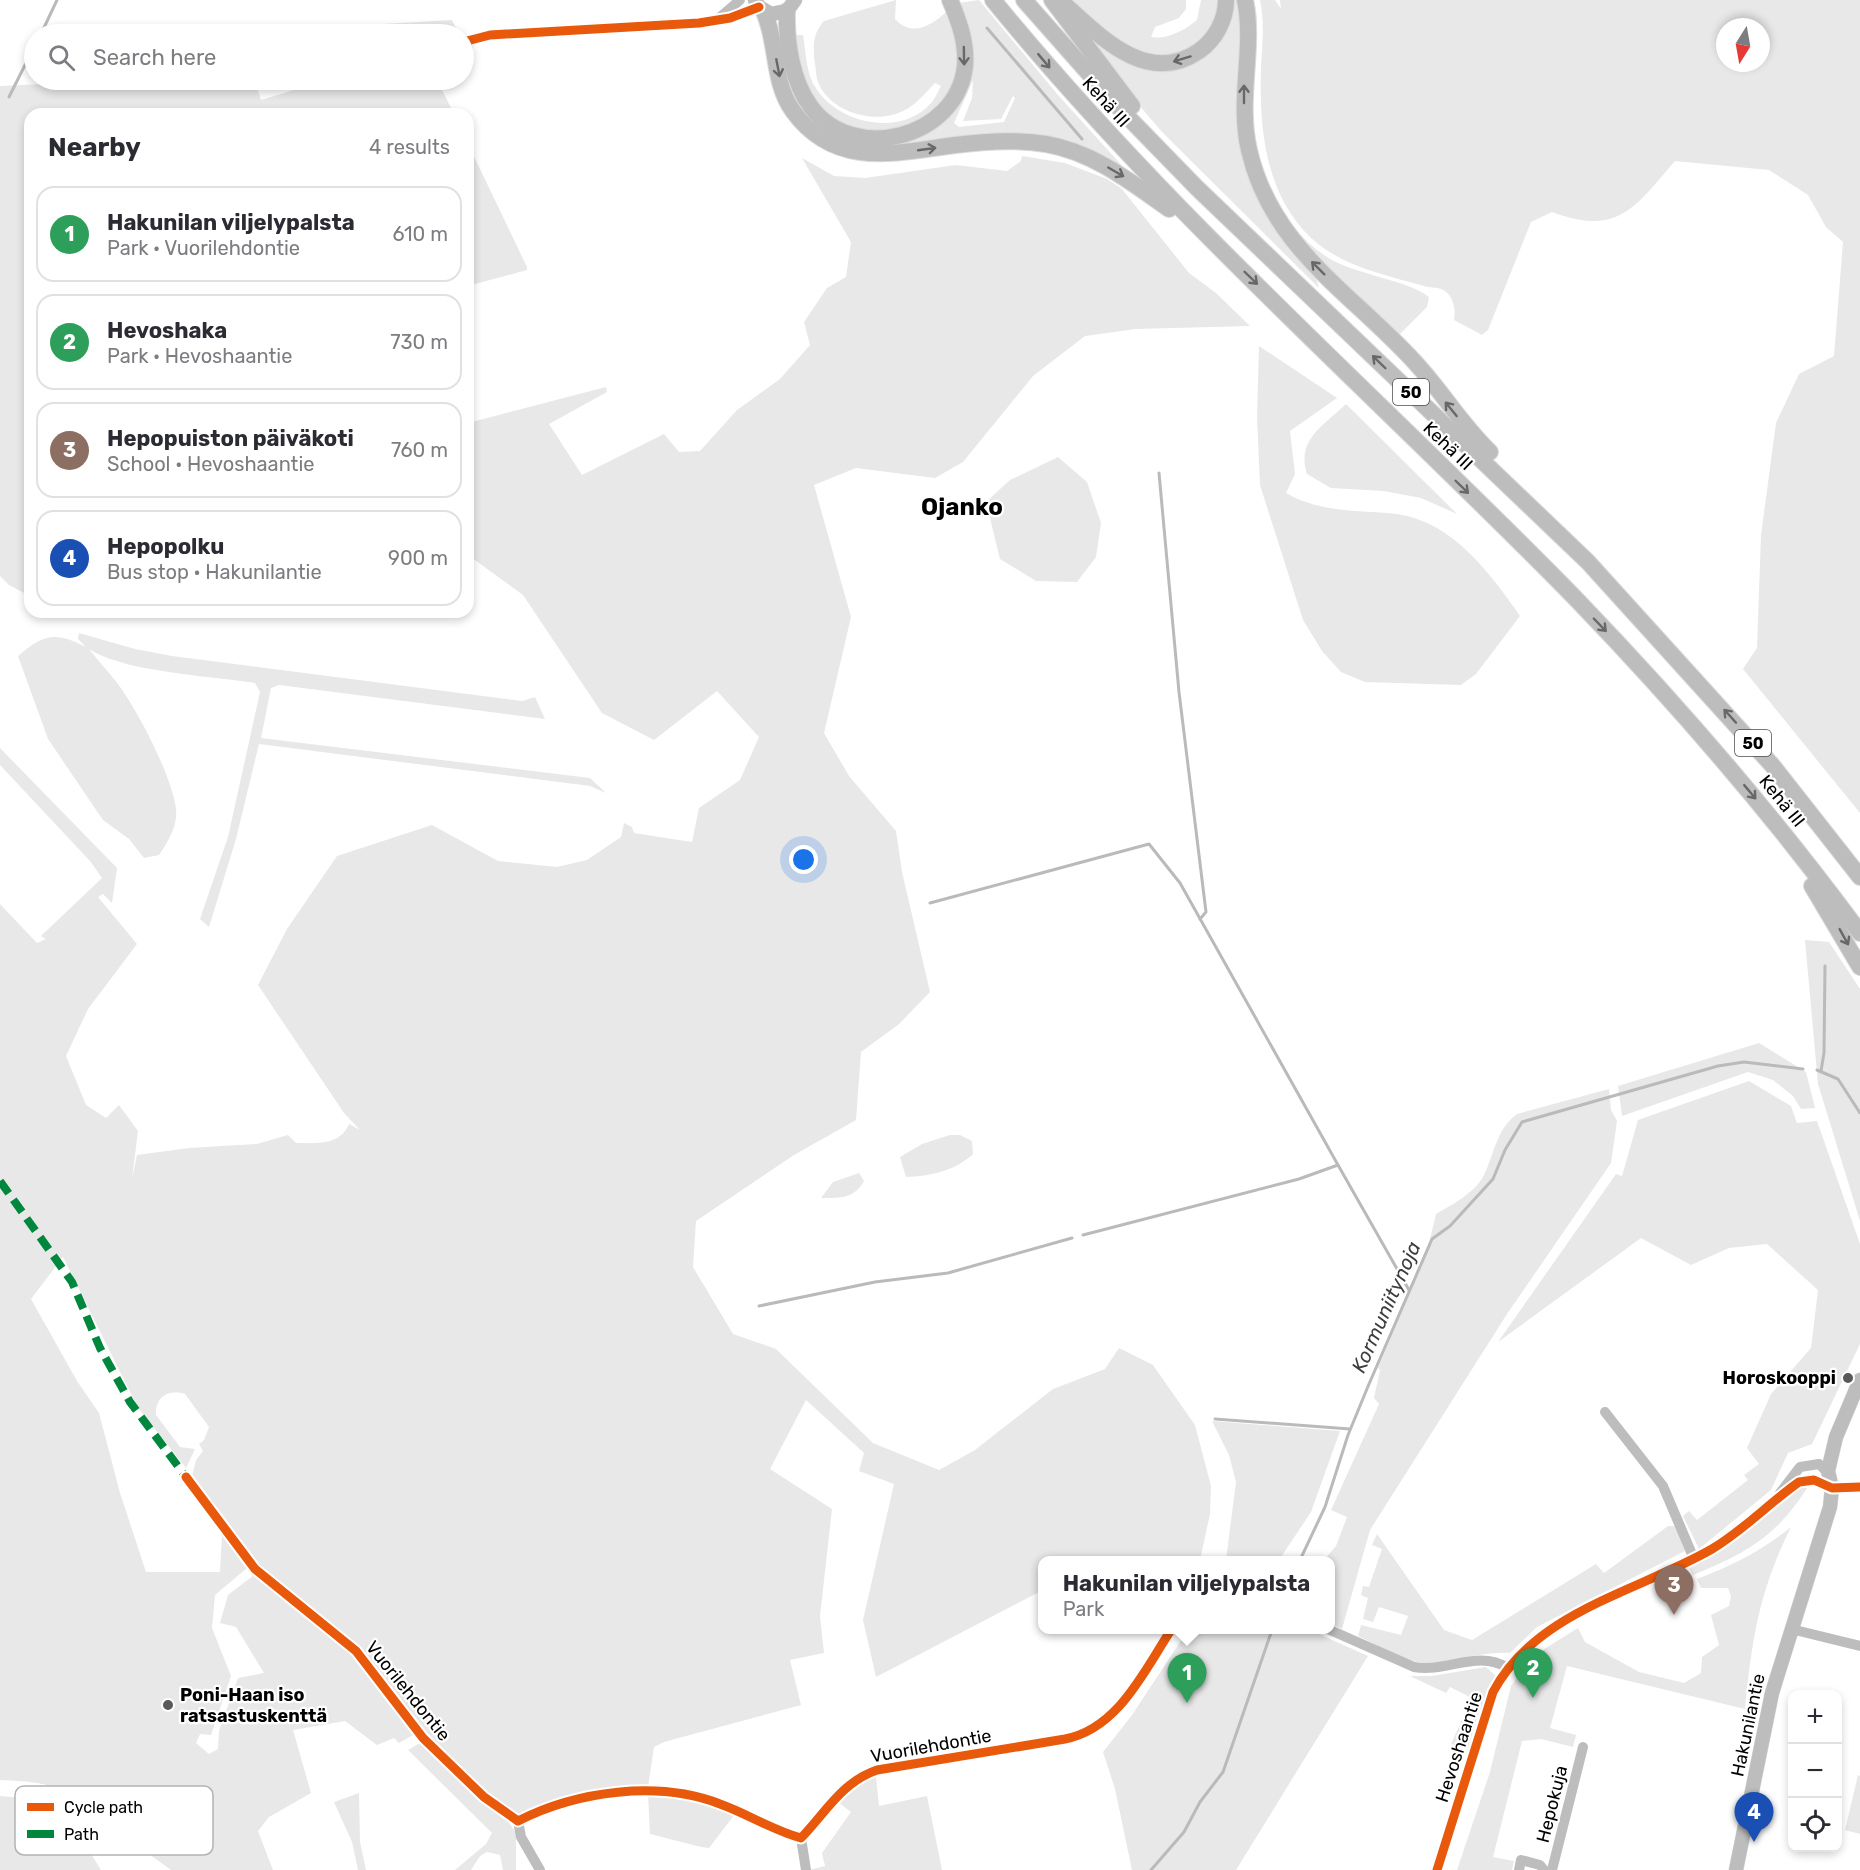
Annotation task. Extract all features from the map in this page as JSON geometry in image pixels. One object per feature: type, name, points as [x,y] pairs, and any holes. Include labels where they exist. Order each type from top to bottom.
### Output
[{"type":"highway","points":[[794,3],[797,83],[811,108],[829,124],[848,134],[869,138],[891,138],[910,134],[928,124],[945,109],[963,77],[965,54],[960,24],[950,0]]},
{"type":"highway","name":"Kehä III","points":[[993,0],[1095,119],[1209,238],[1576,600],[1671,700],[1770,816],[1860,933]]},
{"type":"highway","name":"Kehä III","points":[[1024,0],[1123,112],[1233,222],[1588,562],[1697,679],[1809,808],[1860,877]]},
{"type":"highway","points":[[1052,0],[1132,106],[1202,181],[1233,222]]},
{"type":"highway","points":[[1059,0],[1083,24],[1119,51],[1147,62],[1161,63],[1185,60],[1205,47],[1220,27],[1226,0]]},
{"type":"highway","points":[[1245,0],[1248,30],[1244,82],[1245,131],[1253,166],[1274,216],[1295,245],[1421,368],[1450,409],[1547,508],[1588,562]]},
{"type":"highway","points":[[759,6],[772,35],[783,94],[810,131],[836,146],[862,153],[882,154],[998,141],[1048,145],[1097,161],[1118,172],[1209,238]]},
{"type":"highway","points":[[1809,808],[1840,834],[1860,858]]},
{"type":"highway","points":[[1770,816],[1789,855],[1819,895],[1860,966]]},
{"type":"main road","points":[[759,6],[780,14],[794,3]]},
{"type":"main road","name":"Hakunilantie","points":[[1836,1488],[1828,1471],[1836,1437],[1860,1380]]},
{"type":"main road","name":"Hakunilantie","points":[[1736,1870],[1765,1726],[1803,1591],[1837,1508],[1836,1461],[1860,1393]]},
{"type":"street","points":[[718,19],[740,0]]},
{"type":"street","points":[[474,39],[490,35],[687,24],[730,18],[759,6]]},
{"type":"street","points":[[1605,1412],[1663,1486],[1694,1559]]},
{"type":"street","name":"Hevoshaantie","points":[[1778,1497],[1787,1480],[1800,1467],[1819,1464],[1828,1471]]},
{"type":"street","name":"Vuorilehdontie","points":[[186,1476],[255,1569],[356,1651],[429,1744],[484,1797],[518,1821]]},
{"type":"street","name":"Hevoshaantie","points":[[1437,1870],[1483,1717],[1493,1692],[1508,1668],[1529,1644],[1553,1626],[1694,1559],[1735,1534],[1778,1497],[1800,1482],[1809,1480],[1836,1488],[1860,1487]]},
{"type":"street","points":[[1791,1629],[1860,1646]]},
{"type":"street","points":[[1335,1631],[1414,1667],[1427,1670],[1485,1659],[1495,1660],[1508,1668]]},
{"type":"street","name":"Vuorilehdontie","points":[[801,1838],[843,1789],[866,1774],[1072,1738],[1091,1731],[1110,1717],[1129,1694],[1168,1634]]},
{"type":"street","name":"Hepokuja","points":[[1552,1870],[1583,1747]]},
{"type":"street","points":[[540,1870],[521,1837],[518,1821],[537,1812],[580,1799],[647,1791],[718,1803],[784,1833],[801,1838],[806,1870]]},
{"type":"street","name":"Hepokuja","points":[[1519,1870],[1521,1860],[1540,1865],[1544,1870]]},
{"type":"shaded area","points":[[896,0],[895,19],[908,28],[915,29],[929,25],[947,11],[955,38],[957,55],[953,82],[942,101],[926,115],[908,125],[888,131],[867,131],[847,126],[829,116],[813,100],[800,69],[794,35],[803,35],[810,76],[826,100],[854,118],[888,123],[904,120],[919,113],[932,102],[941,86],[935,83],[912,106],[892,115],[880,117],[855,113],[833,102],[824,93],[817,80],[814,52],[815,36],[824,21]]},
{"type":"shaded area","points":[[979,0],[1058,95],[1125,169],[1011,133],[987,133],[900,148],[813,128],[786,88],[785,48],[809,113],[899,142],[965,80],[958,3]],"holes":[[[973,80],[972,98],[963,121],[1001,119],[1013,96],[1015,98],[1004,122],[959,127],[954,123]]]},
{"type":"shaded area","points":[[1069,0],[1186,0],[1186,9],[1179,18],[1155,27],[1151,37],[1157,38],[1176,33],[1197,20],[1201,0],[1219,0],[1213,22],[1199,41],[1176,54],[1158,56],[1139,53],[1124,47]]},
{"type":"shaded area","points":[[1231,0],[1238,0],[1241,11],[1239,137],[1315,274],[1319,288],[1162,132],[1132,97],[1087,35],[1109,52],[1193,62]]},
{"type":"shaded area","points":[[1249,0],[1254,0],[1257,21],[1252,110],[1260,158],[1251,131]]},
{"type":"shaded area","points":[[1260,0],[1275,0],[1281,9],[1280,0],[1860,0],[1860,813],[1743,669],[1757,648],[1761,535],[1776,423],[1799,374],[1834,356],[1843,242],[1826,227],[1808,195],[1769,170],[1675,161],[1636,204],[1609,219],[1593,221],[1575,219],[1552,212],[1531,222],[1488,330],[1482,335],[1454,320],[1453,303],[1445,291],[1350,263],[1323,248],[1296,221],[1274,181],[1264,137],[1261,91],[1262,17]]},
{"type":"shaded area","points":[[452,20],[454,24],[383,24]]},
{"type":"shaded area","points":[[24,85],[24,90],[258,90],[261,100],[294,90],[442,90],[451,108],[24,108],[24,593],[9,585],[0,576],[0,86]]},
{"type":"shaded area","points":[[1022,156],[1065,163],[1107,179],[1122,189],[1189,273],[1216,293],[1250,326],[1136,329],[1085,336],[1033,376],[963,462],[935,478],[856,468],[814,485],[851,617],[824,733],[849,776],[896,831],[902,872],[930,992],[899,1024],[861,1052],[856,1120],[794,1155],[696,1221],[693,1267],[733,1334],[776,1349],[873,1443],[939,1470],[975,1450],[1053,1389],[1105,1369],[1119,1348],[1153,1365],[1195,1425],[1211,1486],[1210,1514],[1201,1556],[1038,1556],[1038,1593],[876,1677],[863,1620],[894,1484],[859,1471],[864,1453],[806,1400],[770,1469],[832,1509],[820,1616],[824,1653],[790,1660],[801,1705],[664,1742],[654,1747],[648,1787],[518,1817],[487,1793],[425,1734],[363,1650],[258,1564],[192,1476],[196,1460],[203,1451],[199,1444],[204,1440],[209,1427],[185,1394],[168,1394],[160,1399],[156,1415],[180,1447],[195,1449],[186,1468],[138,1408],[63,1257],[31,1299],[77,1381],[99,1413],[120,1493],[146,1572],[220,1572],[222,1535],[247,1568],[215,1595],[212,1628],[231,1676],[211,1735],[200,1734],[196,1743],[209,1754],[218,1749],[219,1731],[238,1678],[264,1673],[236,1627],[220,1623],[228,1595],[254,1575],[355,1658],[413,1735],[399,1743],[394,1738],[377,1745],[345,1721],[293,1730],[311,1793],[269,1817],[258,1831],[273,1870],[171,1870],[150,1855],[213,1855],[213,1786],[50,1786],[0,1780],[0,904],[37,943],[46,939],[41,936],[102,878],[90,861],[0,765],[0,748],[117,868],[112,903],[103,894],[98,897],[137,944],[88,1009],[66,1056],[86,1105],[106,1118],[119,1105],[138,1131],[132,1179],[137,1155],[189,1148],[257,1144],[288,1135],[296,1143],[319,1143],[334,1140],[345,1131],[349,1124],[360,1130],[344,1113],[258,985],[287,929],[337,856],[432,825],[498,861],[557,867],[587,860],[621,837],[624,823],[632,827],[634,833],[692,842],[699,808],[740,780],[759,737],[717,691],[654,740],[602,713],[523,595],[474,559],[474,421],[606,387],[607,392],[549,424],[582,475],[664,434],[679,452],[700,451],[737,410],[780,379],[810,345],[804,322],[827,288],[846,277],[851,242],[802,158],[834,176],[865,178],[956,165],[1007,171],[1021,161]]},
{"type":"shaded area","points":[[474,157],[527,267],[527,270],[474,284]]},
{"type":"shaded area","points":[[1261,162],[1279,204],[1292,225],[1308,242],[1339,263],[1408,286],[1429,297],[1427,307],[1397,337],[1321,264],[1274,202]]},
{"type":"shaded area","points":[[1259,346],[1337,398],[1290,431],[1295,474],[1286,493],[1312,504],[1354,511],[1397,514],[1436,527],[1453,538],[1483,567],[1520,616],[1476,674],[1461,685],[1365,682],[1341,672],[1322,651],[1303,620],[1260,485],[1257,417]]},
{"type":"shaded area","points":[[1346,404],[1457,514],[1421,498],[1384,491],[1331,488],[1307,474],[1305,452],[1308,443],[1314,434]]},
{"type":"shaded area","points":[[1058,457],[1087,482],[1101,523],[1096,557],[1077,582],[1036,581],[1000,559],[986,502],[1010,480]]},
{"type":"shaded area","points":[[79,633],[135,649],[172,656],[522,701],[535,697],[545,719],[279,685],[271,688],[261,738],[590,778],[606,793],[590,786],[259,744],[236,839],[209,927],[200,919],[228,837],[260,692],[255,683],[145,668],[104,657],[89,649],[118,684],[135,710],[153,744],[173,795],[176,815],[172,833],[159,855],[144,858],[129,839],[103,820],[48,739],[18,656],[35,643],[50,637],[66,639],[86,647],[78,639]]},
{"type":"shaded area","points":[[1805,940],[1829,942],[1860,989],[1860,1221],[1818,1084]]},
{"type":"shaded area","points":[[1759,1043],[1806,1072],[1815,1108],[1801,1109],[1793,1096],[1773,1080],[1748,1072],[1622,1116],[1618,1086]]},
{"type":"shaded area","points":[[1749,1081],[1791,1106],[1797,1123],[1817,1121],[1860,1244],[1860,1344],[1812,1444],[1788,1453],[1771,1490],[1699,1549],[1683,1516],[1689,1511],[1697,1520],[1748,1480],[1744,1475],[1759,1464],[1747,1448],[1771,1394],[1811,1348],[1818,1290],[1767,1244],[1729,1248],[1691,1265],[1641,1238],[1498,1342],[1616,1174],[1622,1176],[1638,1120]]},
{"type":"shaded area","points":[[1609,1089],[1611,1110],[1617,1121],[1611,1163],[1507,1314],[1370,1530],[1342,1629],[1335,1626],[1335,1556],[1327,1556],[1336,1546],[1347,1517],[1331,1510],[1379,1404],[1374,1398],[1380,1370],[1378,1368],[1427,1252],[1436,1214],[1463,1198],[1480,1181],[1500,1134],[1517,1114]]},
{"type":"shaded area","points":[[950,1135],[960,1135],[972,1141],[973,1154],[958,1165],[942,1172],[906,1177],[900,1157],[922,1144]]},
{"type":"shaded area","points":[[859,1173],[864,1181],[856,1191],[846,1196],[821,1198],[833,1182]]},
{"type":"shaded area","points":[[1212,1421],[1340,1431],[1311,1512],[1282,1556],[1227,1556],[1236,1482],[1229,1455]]},
{"type":"shaded area","points":[[1803,1486],[1807,1488],[1796,1505],[1758,1542],[1729,1559],[1693,1575],[1689,1568],[1736,1540]]},
{"type":"shaded area","points":[[1668,1526],[1675,1526],[1685,1551],[1537,1627],[1510,1653],[1427,1663],[1401,1657],[1358,1636],[1361,1625],[1401,1635],[1408,1616],[1379,1607],[1373,1622],[1363,1619],[1368,1598],[1361,1595],[1363,1586],[1369,1587],[1382,1549],[1372,1545],[1377,1534],[1444,1630],[1472,1640],[1596,1564],[1604,1573]]},
{"type":"shaded area","points":[[1791,1527],[1764,1594],[1754,1637],[1745,1709],[1567,1666],[1550,1728],[1576,1735],[1573,1747],[1541,1739],[1522,1741],[1493,1857],[1514,1861],[1512,1870],[1457,1870],[1490,1772],[1511,1686],[1533,1656],[1578,1628],[1585,1642],[1639,1672],[1684,1683],[1701,1673],[1702,1657],[1719,1645],[1711,1615],[1729,1606],[1731,1596],[1728,1588],[1701,1588],[1697,1579],[1747,1557]]},
{"type":"shaded area","points":[[1185,1634],[1319,1634],[1368,1656],[1236,1870],[1132,1870],[1115,1789],[1103,1752],[1132,1715]]},
{"type":"shaded area","points":[[1486,1667],[1496,1676],[1478,1715],[1468,1748],[1451,1744],[1472,1698],[1450,1687],[1446,1693],[1410,1676],[1432,1676]]},
{"type":"shaded area","points":[[420,1743],[478,1800],[508,1821],[516,1833],[516,1870],[503,1870],[500,1855],[487,1852],[480,1856],[471,1870],[455,1870],[486,1844],[492,1833],[408,1750]]},
{"type":"shaded area","points":[[1561,1769],[1567,1770],[1548,1839],[1544,1838]]},
{"type":"shaded area","points":[[1858,1775],[1860,1776],[1860,1834],[1845,1830]]},
{"type":"shaded area","points":[[876,1776],[879,1806],[927,1796],[942,1870],[809,1870],[825,1866],[822,1853],[851,1812],[838,1802],[854,1784]]},
{"type":"shaded area","points":[[359,1793],[360,1842],[366,1870],[358,1870],[352,1842],[334,1802]]},
{"type":"shaded area","points":[[648,1794],[697,1800],[735,1814],[709,1848],[701,1847],[650,1834]]},
{"type":"shaded area","points":[[0,1796],[15,1797],[15,1855],[92,1855],[101,1870],[0,1870]]},
{"type":"waterway","points":[[46,24],[57,0]]},
{"type":"waterway","points":[[987,28],[1082,139]]},
{"type":"waterway","points":[[9,97],[24,67]]},
{"type":"waterway","points":[[1159,473],[1179,692],[1206,912],[1200,919]]},
{"type":"waterway","points":[[930,903],[1149,844],[1180,883],[1338,1165]]},
{"type":"waterway","points":[[1821,1071],[1824,1053],[1825,966]]},
{"type":"waterway","name":"Kormuniitynoja","points":[[1302,1556],[1325,1507],[1348,1435],[1432,1239],[1450,1226],[1493,1179],[1505,1150],[1522,1122],[1718,1066],[1744,1062],[1803,1069]]},
{"type":"waterway","points":[[1817,1070],[1838,1079],[1860,1113]]},
{"type":"waterway","points":[[1083,1235],[1299,1179],[1338,1165],[1409,1290]]},
{"type":"waterway","points":[[759,1306],[875,1282],[948,1273],[1072,1238]]},
{"type":"waterway","points":[[1215,1419],[1350,1429]]},
{"type":"waterway","name":"Kormuniitynoja","points":[[1151,1870],[1184,1832],[1200,1802],[1223,1772],[1271,1634]]},
{"type":"marked path","points":[[0,1181],[72,1282],[100,1348],[130,1402],[186,1477]]},
{"type":"cycle path","points":[[474,39],[490,35],[699,23],[730,18],[759,7]]},
{"type":"cycle path","points":[[186,1477],[255,1569],[356,1651],[423,1738],[484,1797],[518,1821],[566,1802],[591,1796],[618,1792],[671,1792],[720,1804],[801,1838],[844,1790],[865,1775],[877,1770],[1065,1739],[1084,1733],[1100,1724],[1128,1696],[1169,1634]]},
{"type":"cycle path","points":[[1437,1870],[1493,1692],[1512,1664],[1535,1642],[1561,1622],[1591,1606],[1712,1549],[1799,1482],[1814,1480],[1832,1488],[1860,1487]]},
{"type":"place","name":"Horoskooppi","points":[[1848,1378]]},
{"type":"place","name":"Hepopuiston päiväkoti","points":[[1674,1615]]},
{"type":"place","name":"Hevoshaka","points":[[1533,1698]]},
{"type":"place","name":"Hakunilan viljelypalsta","points":[[1187,1703]]},
{"type":"place","name":"Poni-Haan iso ratsastuskenttä","points":[[168,1705]]},
{"type":"place","name":"Hepopolku","points":[[1754,1842]]},
{"type":"district","name":"Ojanko","points":[[962,507]]}]
